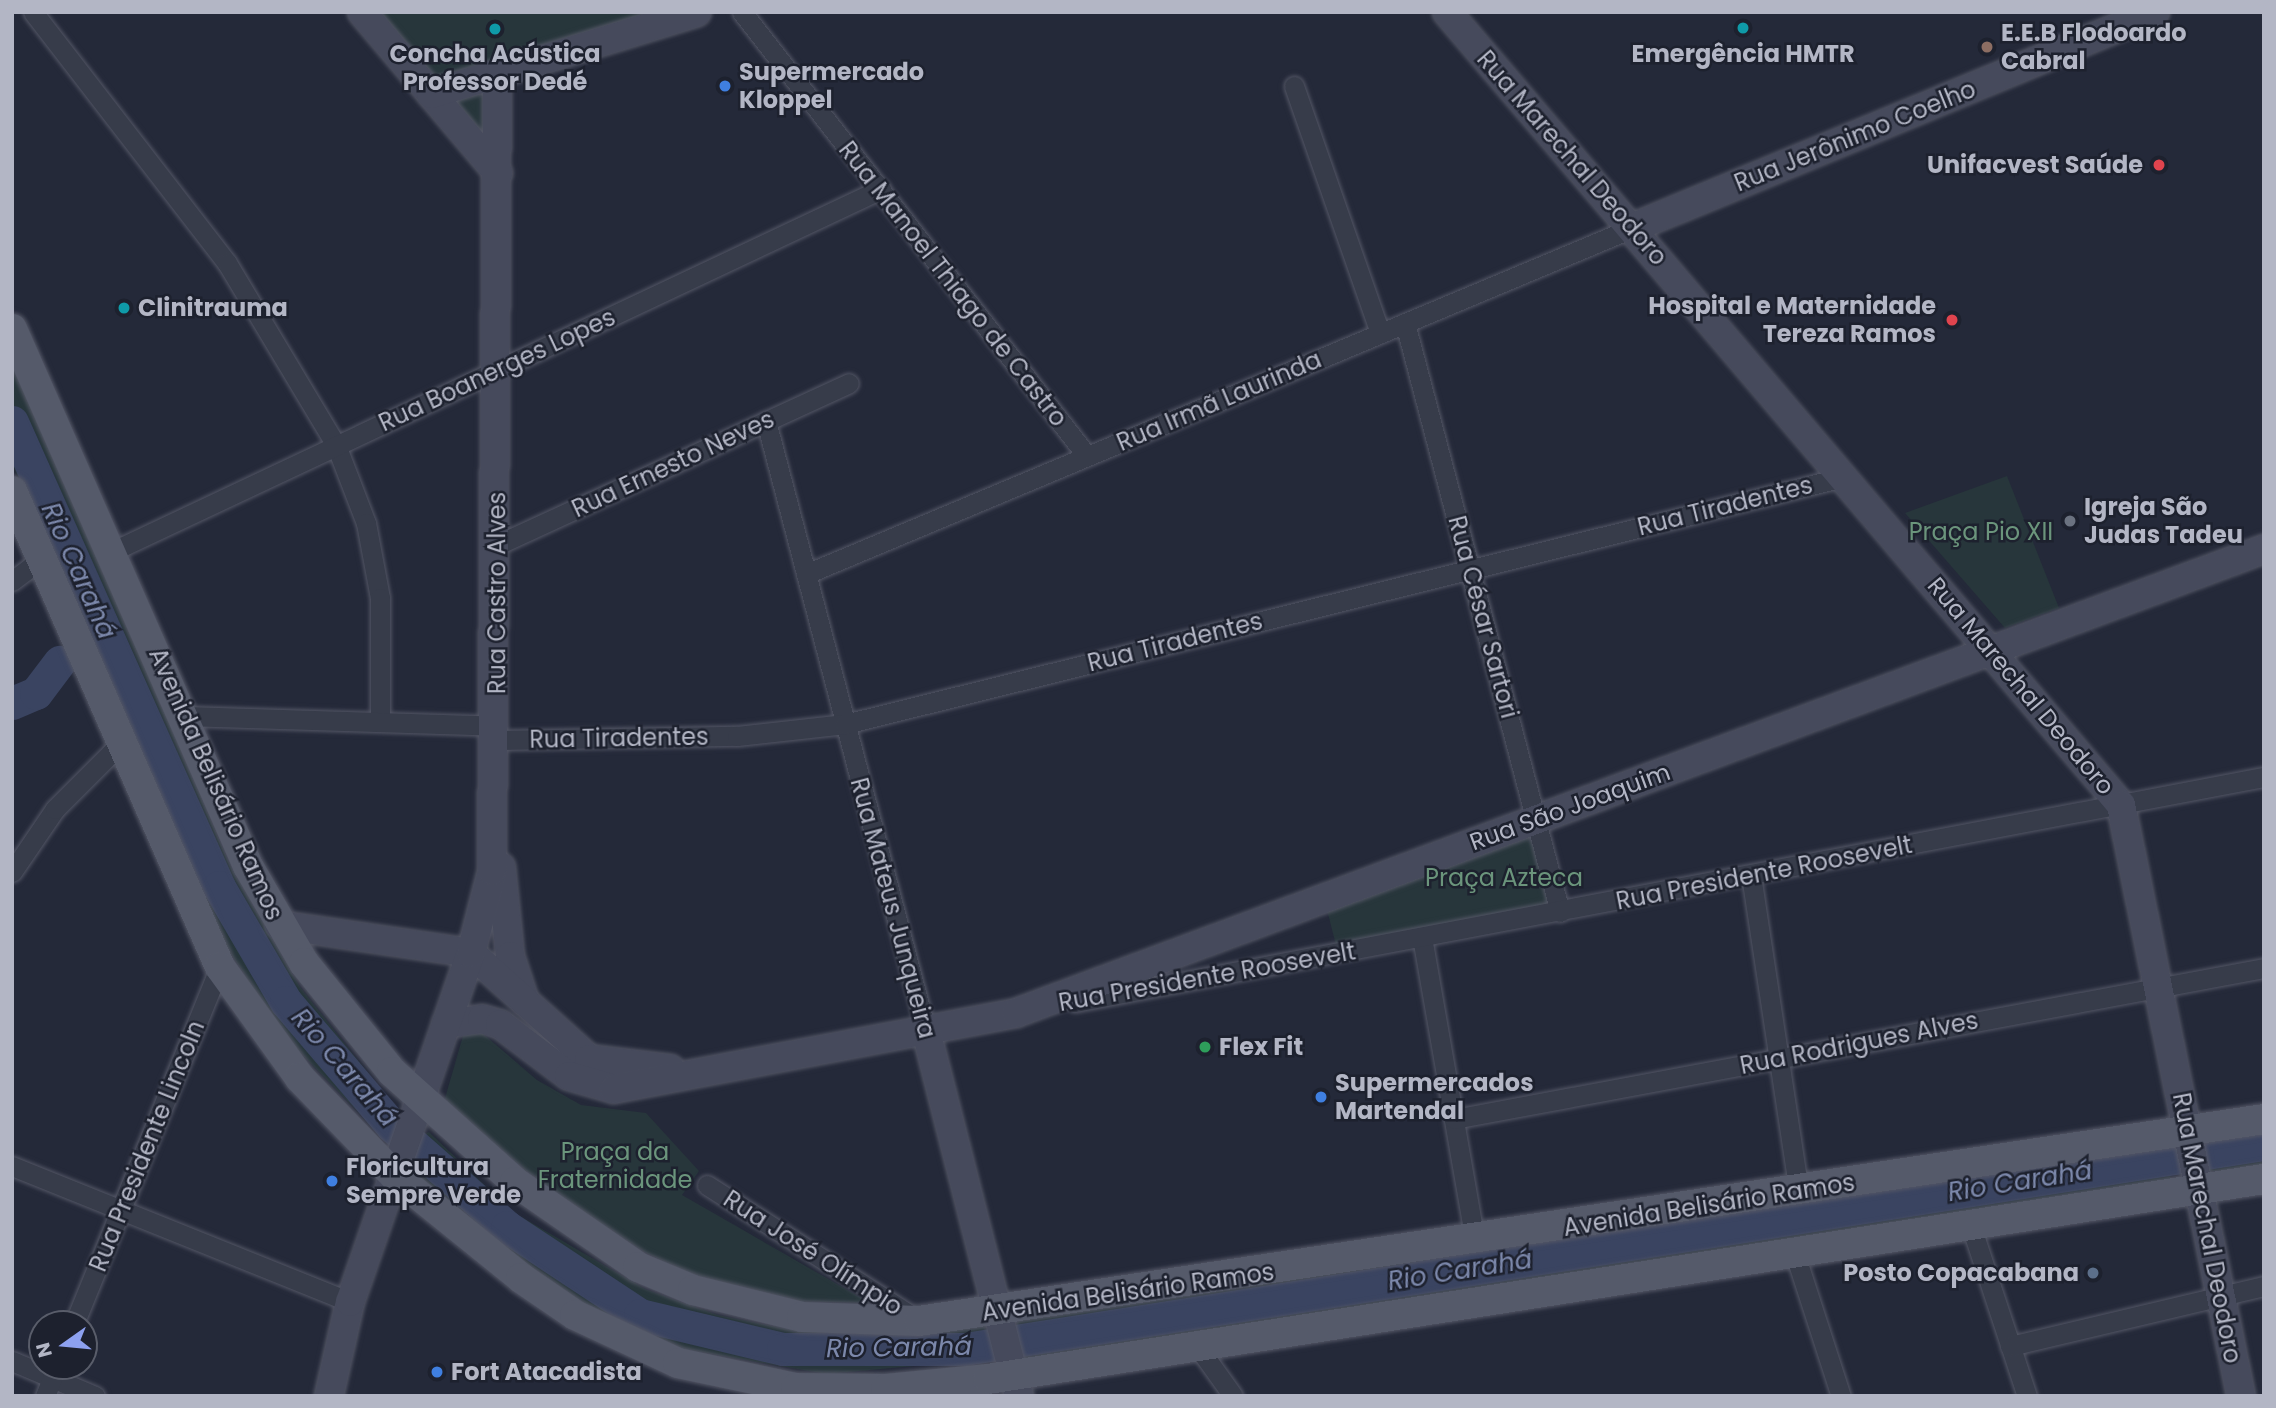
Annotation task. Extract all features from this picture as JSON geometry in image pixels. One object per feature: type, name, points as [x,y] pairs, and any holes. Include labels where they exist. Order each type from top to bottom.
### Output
[{"type":"main road","name":"Avenida Belisário Ramos","points":[[12,329],[279,925],[353,1028],[418,1106],[573,1228],[638,1267],[693,1290],[802,1317],[919,1321],[1000,1318],[1475,1240],[1799,1191],[2189,1138],[2264,1119]]},
{"type":"main road","points":[[12,491],[220,967],[300,1078],[575,1315],[678,1363],[731,1378],[843,1390],[1015,1377],[1971,1226],[2198,1185],[2264,1179]]},
{"type":"street","points":[[33,12],[227,264],[336,445],[366,523],[376,575],[380,722]]},
{"type":"street","points":[[362,12],[498,173]]},
{"type":"street","points":[[431,94],[498,76],[697,12]]},
{"type":"street","name":"Rua Manoel Thiago de Castro","points":[[742,12],[1087,456]]},
{"type":"street","name":"Rua Marechal Deodoro","points":[[1447,12],[2121,805],[2241,1396]]},
{"type":"street","name":"Rua Jerônimo Coelho","points":[[1632,228],[2155,12]]},
{"type":"street","name":"Rua Castro Alves","points":[[329,1396],[350,1301],[471,953],[492,871],[496,826],[497,733],[498,76]]},
{"type":"street","points":[[1294,86],[1380,333]]},
{"type":"street","name":"Rua Boanerges Lopes","points":[[113,551],[881,189]]},
{"type":"street","name":"Rua Irmã Laurinda","points":[[806,574],[1632,228]]},
{"type":"street","name":"Rua César Sartori","points":[[1405,323],[1560,912]]},
{"type":"street","name":"Rua Ernesto Neves","points":[[497,545],[849,383]]},
{"type":"street","name":"Rua Mateus Junqueira","points":[[766,421],[1015,1377]]},
{"type":"street","name":"Rua Tiradentes","points":[[185,716],[380,722],[497,733],[737,736],[845,724],[1844,477]]},
{"type":"street","name":"Rua São Joaquim","points":[[446,1024],[482,1019],[500,1024],[591,1085],[614,1089],[1016,1013],[2264,549]]},
{"type":"street","points":[[12,582],[42,558]]},
{"type":"street","points":[[12,872],[55,809],[122,742]]},
{"type":"street","name":"Rua Presidente Roosevelt","points":[[1016,1013],[2264,777]]},
{"type":"street","points":[[496,826],[510,956],[527,1007]]},
{"type":"street","points":[[1751,876],[1799,1191]]},
{"type":"street","points":[[279,925],[471,953]]},
{"type":"street","points":[[1422,937],[1475,1240]]},
{"type":"street","name":"Rua São Joaquim","points":[[471,953],[574,1049],[606,1065],[704,1072]]},
{"type":"street","name":"Rua Presidente Lincoln","points":[[80,1310],[220,967]]},
{"type":"street","name":"Rua Rodrigues Alves","points":[[1454,1119],[2264,968]]},
{"type":"street","points":[[12,1166],[350,1301]]},
{"type":"street","name":"Rua José Olímpio","points":[[707,1185],[919,1321]]},
{"type":"street","points":[[1971,1226],[2027,1396]]},
{"type":"street","points":[[1795,1254],[1841,1396]]},
{"type":"street","points":[[2010,1346],[2264,1286]]},
{"type":"street","points":[[1198,1347],[1233,1396]]},
{"type":"street","points":[[12,1361],[28,1369]]},
{"type":"street","points":[[51,1380],[95,1396]]},
{"type":"green space","points":[[362,12],[697,12],[498,75],[498,173]]},
{"type":"green space","points":[[12,358],[231,867],[300,987],[383,1092],[370,1124],[285,1037],[218,934],[12,464]]},
{"type":"green space","name":"Praça Pio XII","points":[[2007,476],[2059,608],[2005,628],[1905,513]]},
{"type":"green space","name":"Praça Azteca","points":[[1536,819],[1560,912],[1338,953],[1324,898]]},
{"type":"green space","name":"Praça da Fraternidade","points":[[481,1032],[537,1080],[581,1105],[646,1113],[699,1171],[682,1195],[870,1303],[778,1301],[706,1281],[644,1252],[549,1190],[443,1105],[463,1036]]},
{"type":"green space","points":[[429,1132],[513,1212],[645,1289],[718,1315],[793,1330],[870,1336],[985,1326],[991,1359],[826,1374],[672,1347],[598,1317],[469,1226],[409,1168],[420,1136]]},
{"type":"green space","points":[[2190,1135],[2264,1135],[2264,1171],[2190,1171]]},
{"type":"green space","points":[[2165,1150],[2172,1184],[1023,1361],[1016,1319]]},
{"type":"waterway","name":"Rio Carahá","points":[[12,422],[219,887],[286,1002],[392,1126],[507,1227],[640,1315],[783,1349],[965,1349],[2264,1144]]},
{"type":"waterway","points":[[12,703],[36,693],[59,662]]},
{"type":"place","name":"Emergência HMTR","points":[[1743,28]]},
{"type":"place","name":"Concha Acústica Professor Dedé","points":[[495,29]]},
{"type":"place","name":"E.E.B Flodoardo Cabral","points":[[1987,47]]},
{"type":"place","name":"Supermercado Kloppel","points":[[725,86]]},
{"type":"place","name":"Unifacvest Saúde","points":[[2159,165]]},
{"type":"place","name":"Clinitrauma","points":[[124,308]]},
{"type":"place","name":"Hospital e Maternidade Tereza Ramos","points":[[1952,320]]},
{"type":"place","name":"Igreja São Judas Tadeu","points":[[2070,521]]},
{"type":"place","name":"Flex Fit","points":[[1205,1047]]},
{"type":"place","name":"Supermercados Martendal","points":[[1321,1097]]},
{"type":"place","name":"Floricultura Sempre Verde","points":[[332,1181]]},
{"type":"place","name":"Posto Copacabana","points":[[2093,1273]]},
{"type":"place","name":"Fort Atacadista","points":[[437,1372]]}]
